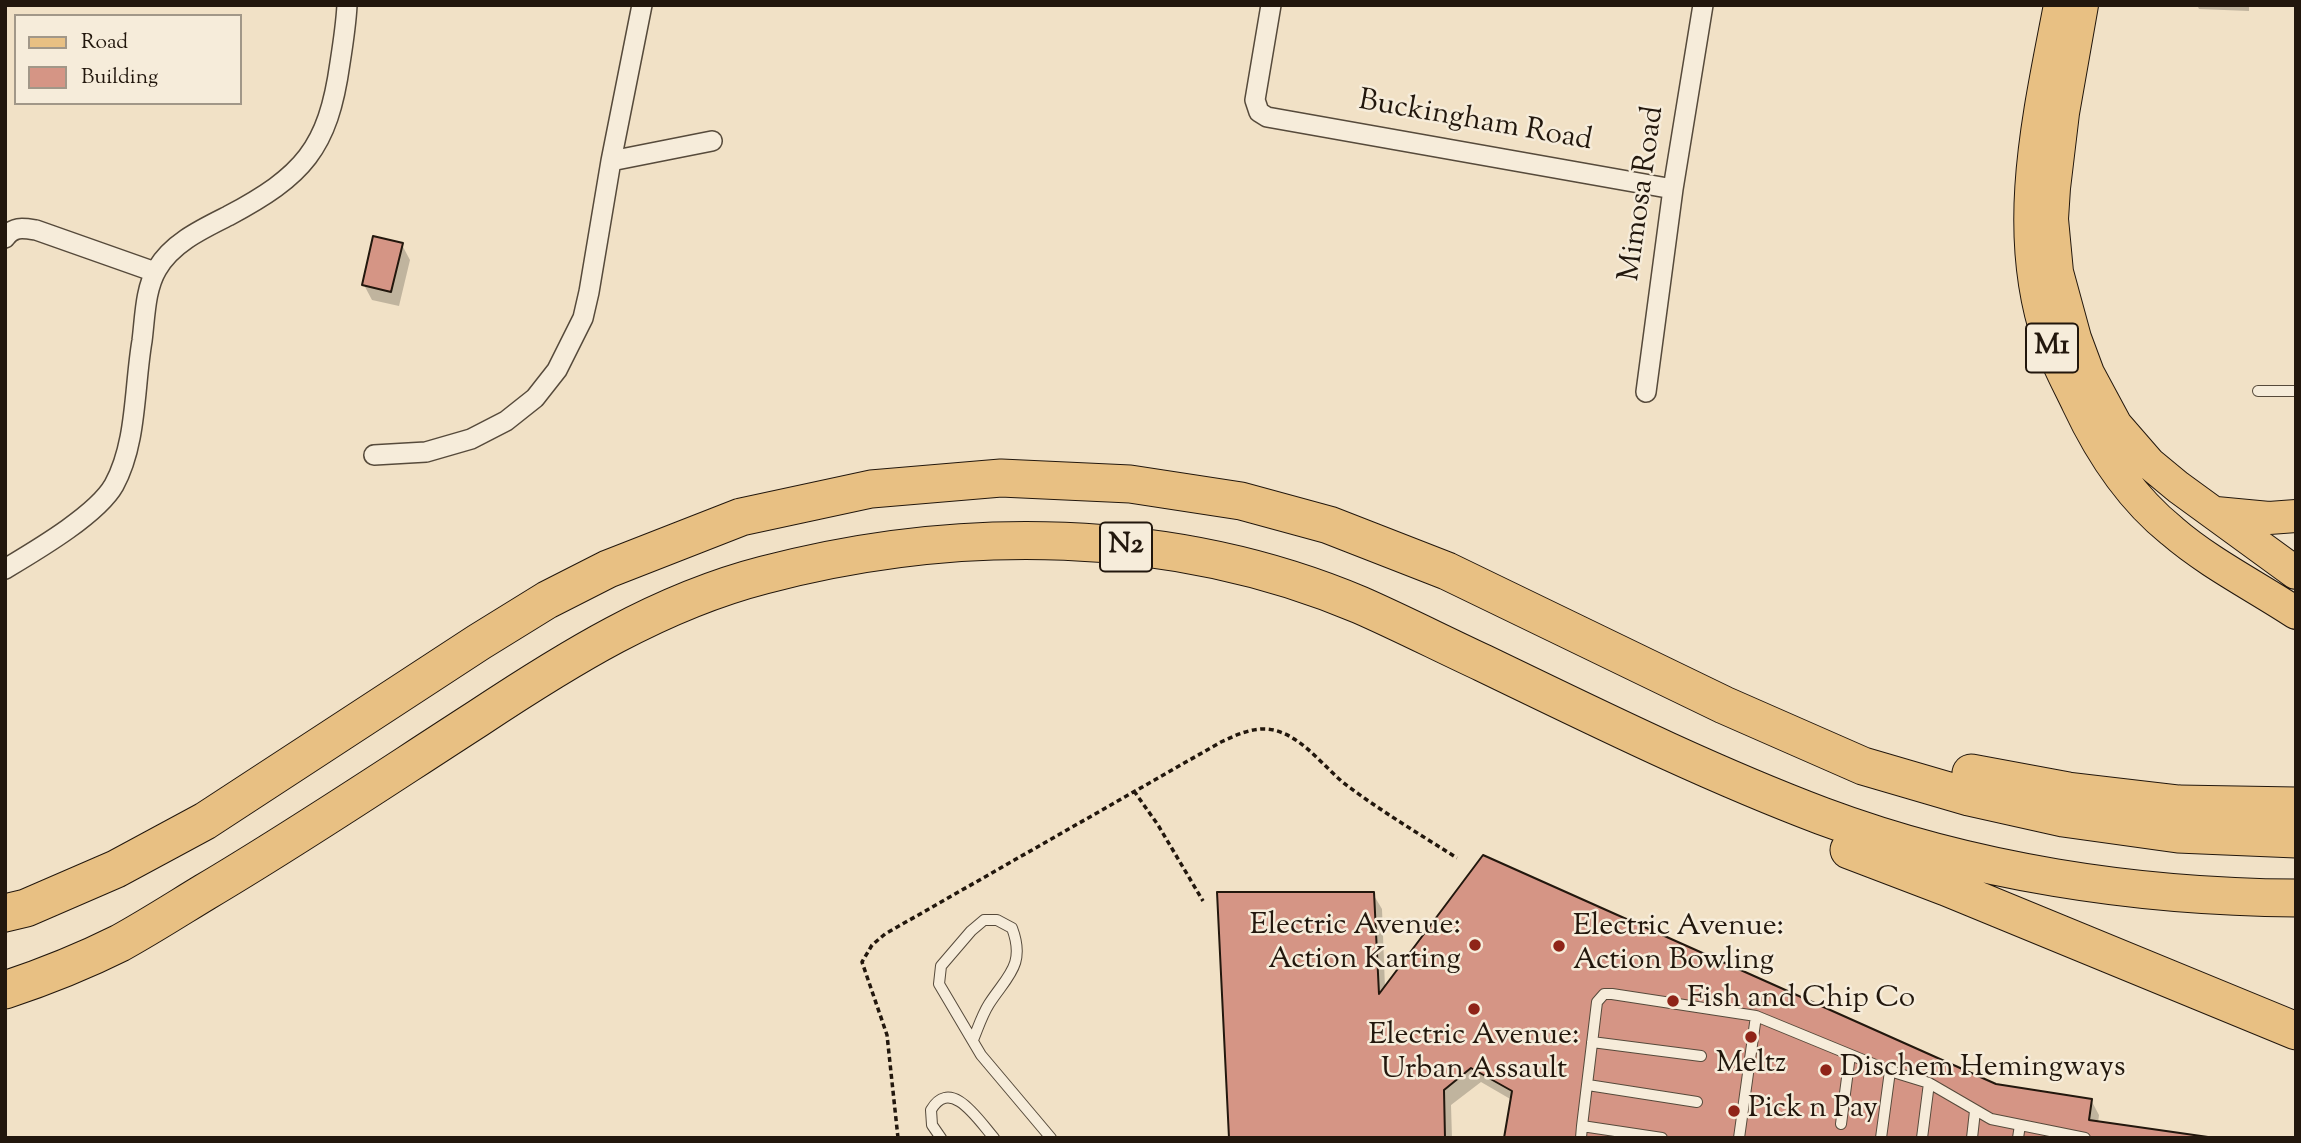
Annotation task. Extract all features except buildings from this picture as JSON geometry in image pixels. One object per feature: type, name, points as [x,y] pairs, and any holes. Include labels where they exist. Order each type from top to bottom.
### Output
[{"type":"highway","name":"N2","points":[[5,913],[26,908],[116,869],[205,821],[479,642],[547,600],[608,569],[741,517],[871,489],[1001,478],[1130,484],[1241,501],[1329,526],[1447,571],[1724,705],[1863,766],[1969,797],[2063,818],[2178,834],[2296,839]]},
{"type":"highway","name":"N2","points":[[5,989],[33,981],[119,943],[292,841],[554,668],[621,632],[701,595],[762,575],[844,558],[922,546],[1013,540],[1121,546],[1209,558],[1256,570],[1356,604],[1699,765],[1821,815],[1894,841],[1982,863],[2077,882],[2188,893],[2296,898]]},
{"type":"highway","points":[[1209,558],[1431,660],[1694,790],[1946,887],[2296,1031]]},
{"type":"highway","points":[[1724,705],[1860,750],[2068,791],[2179,804],[2296,806]]},
{"type":"main road","name":"M1","points":[[2060,5],[2036,127],[2031,186],[2030,224],[2034,271],[2049,340],[2088,425],[2112,464],[2138,498],[2171,531],[2201,553],[2296,613]]},
{"type":"main road","name":"M1","points":[[2082,5],[2063,113],[2054,188],[2053,245],[2066,308],[2088,373],[2116,425],[2149,463],[2178,488],[2296,573]]},
{"type":"main road","points":[[2215,513],[2269,518],[2296,516]]},
{"type":"street","points":[[5,569],[95,508],[112,488],[122,468],[132,429],[137,372],[155,272],[164,258],[194,233],[243,208],[285,181],[321,139],[332,111],[347,5]]},
{"type":"street","points":[[374,455],[426,452],[471,439],[506,421],[535,398],[557,370],[583,318],[642,5]]},
{"type":"street","name":"Buckingham Road","points":[[1271,5],[1255,100],[1259,113],[1267,117],[1673,189]]},
{"type":"street","name":"Mimosa Road","points":[[1646,392],[1673,189],[1703,5]]},
{"type":"street","points":[[611,161],[712,141]]},
{"type":"street","points":[[5,238],[10,231],[17,228],[36,229],[155,272]]},
{"type":"lane","points":[[2258,391],[2296,391]]},
{"type":"lane","points":[[973,1040],[984,1014],[1015,967],[1016,938],[1012,928],[990,919],[984,920],[971,931],[941,966],[939,975],[942,991],[988,1064],[1048,1136]]},
{"type":"lane","points":[[1581,1138],[1597,1002],[1604,994],[1756,1016],[1890,1072],[1929,1083],[1991,1119],[2085,1138]]},
{"type":"lane","points":[[1739,1138],[1756,1016]]},
{"type":"lane","points":[[1592,1042],[1701,1056]]},
{"type":"lane","points":[[1841,1124],[1850,1055]]},
{"type":"lane","points":[[1881,1138],[1890,1072]]},
{"type":"lane","points":[[1922,1138],[1929,1083]]},
{"type":"lane","points":[[1588,1085],[1697,1102]]},
{"type":"lane","points":[[941,1138],[932,1125],[931,1110],[941,1098],[948,1096],[956,1097],[965,1105],[994,1138]]},
{"type":"lane","points":[[1972,1138],[1975,1111]]},
{"type":"lane","points":[[2018,1138],[2020,1125]]},
{"type":"lane","points":[[1582,1126],[1662,1138]]},
{"type":"path","points":[[898,1138],[893,1070],[887,1035],[862,962],[872,945],[885,934],[1221,742],[1247,731],[1268,729],[1287,735],[1312,753],[1348,786],[1458,858]]},
{"type":"path","points":[[1134,791],[1158,825],[1203,901]]},
{"type":"place","name":"Electric Avenue: Action Karting","points":[[1475,945]]},
{"type":"place","name":"Electric Avenue: Action Bowling","points":[[1559,946]]},
{"type":"place","name":"Fish and Chip Co","points":[[1673,1001]]},
{"type":"place","name":"Electric Avenue: Urban Assault","points":[[1474,1009]]},
{"type":"place","name":"Meltz","points":[[1751,1037]]},
{"type":"place","name":"Dischem Hemingways","points":[[1826,1070]]},
{"type":"place","name":"Pick n Pay","points":[[1734,1111]]}]
